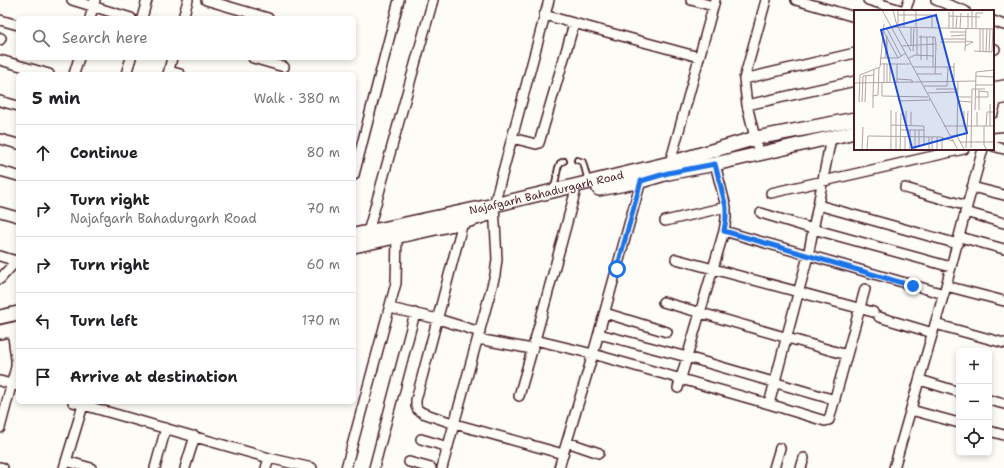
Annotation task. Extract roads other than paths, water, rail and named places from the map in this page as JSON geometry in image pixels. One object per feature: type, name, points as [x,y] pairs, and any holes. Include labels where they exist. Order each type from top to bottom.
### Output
[{"type":"main road","name":"Najafgarh Bahadurgarh Road","points":[[356,246],[463,222],[494,209],[554,191],[670,163],[756,138],[854,119]]},
{"type":"main road","name":"Najafgarh Bahadurgarh Road","points":[[356,235],[641,181],[668,173],[715,164],[854,132]]},
{"type":"main road","points":[[0,317],[16,313]]},
{"type":"street","points":[[72,0],[94,3],[126,16]]},
{"type":"street","points":[[143,16],[147,0]]},
{"type":"street","points":[[184,16],[188,0]]},
{"type":"street","points":[[206,0],[261,16]]},
{"type":"street","points":[[356,162],[399,0]]},
{"type":"street","points":[[368,232],[433,0]]},
{"type":"street","points":[[442,468],[495,275],[497,259],[494,209],[549,0]]},
{"type":"street","points":[[670,163],[714,3],[691,0]]},
{"type":"street","points":[[759,154],[747,105],[744,79],[766,0]]},
{"type":"street","points":[[796,0],[854,17]]},
{"type":"street","points":[[868,0],[901,10]]},
{"type":"street","points":[[904,10],[909,0]]},
{"type":"street","points":[[936,0],[962,10]]},
{"type":"street","points":[[91,16],[94,3]]},
{"type":"street","points":[[544,15],[699,57]]},
{"type":"street","points":[[0,20],[16,24]]},
{"type":"street","points":[[994,22],[1004,25]]},
{"type":"street","points":[[512,138],[536,144],[539,143],[574,24]]},
{"type":"street","points":[[744,79],[854,53]]},
{"type":"street","points":[[0,60],[42,72]]},
{"type":"street","points":[[75,72],[78,60]]},
{"type":"street","points":[[127,72],[130,60]]},
{"type":"street","points":[[168,72],[171,60]]},
{"type":"street","points":[[260,60],[284,67]]},
{"type":"street","points":[[747,105],[854,81]]},
{"type":"street","points":[[994,109],[998,93]]},
{"type":"street","points":[[0,101],[16,105]]},
{"type":"street","points":[[994,138],[1004,137]]},
{"type":"street","points":[[769,404],[808,256],[831,138]]},
{"type":"street","points":[[0,139],[16,143]]},
{"type":"street","points":[[994,146],[1004,149]]},
{"type":"street","points":[[771,193],[960,150]]},
{"type":"street","points":[[894,468],[920,380],[983,150]]},
{"type":"street","points":[[679,384],[724,231],[726,219],[726,207],[715,164]]},
{"type":"street","points":[[0,171],[16,175]]},
{"type":"street","points":[[559,468],[594,354],[641,181]]},
{"type":"street","points":[[972,187],[1004,195]]},
{"type":"street","points":[[905,188],[1004,222]]},
{"type":"street","points":[[519,396],[575,193]]},
{"type":"street","points":[[818,206],[959,240],[1004,249]]},
{"type":"street","points":[[665,221],[726,207]]},
{"type":"street","points":[[0,212],[16,216]]},
{"type":"street","points":[[761,213],[951,267]]},
{"type":"street","points":[[463,222],[416,400],[416,406],[418,410],[423,413],[455,424],[563,454]]},
{"type":"street","points":[[724,231],[808,256],[945,290],[1004,301]]},
{"type":"street","points":[[346,468],[396,283],[397,236]]},
{"type":"street","points":[[0,256],[16,263],[0,279]]},
{"type":"street","points":[[676,259],[860,308],[876,314],[934,328],[1004,342]]},
{"type":"street","points":[[535,340],[594,354],[679,384],[769,404],[827,421],[830,418],[865,289]]},
{"type":"street","points":[[663,302],[847,355]]},
{"type":"street","points":[[390,308],[438,319],[479,336],[532,349]]},
{"type":"street","points":[[605,312],[667,332]]},
{"type":"street","points":[[374,468],[415,314]]},
{"type":"street","points":[[10,329],[16,359]]},
{"type":"street","points":[[599,334],[687,357],[835,400]]},
{"type":"street","points":[[920,380],[956,391]]},
{"type":"street","points":[[0,381],[15,385],[0,428]]},
{"type":"street","points":[[992,401],[1004,404]]},
{"type":"street","points":[[91,468],[65,465],[83,404],[269,458],[309,468]]},
{"type":"street","points":[[911,410],[956,422]]},
{"type":"street","points":[[155,468],[166,428]]},
{"type":"street","points":[[992,432],[1004,435]]},
{"type":"street","points":[[185,468],[195,436]]},
{"type":"street","points":[[421,439],[448,447]]},
{"type":"street","points":[[567,442],[599,453]]},
{"type":"street","points":[[774,468],[780,448]]},
{"type":"street","points":[[266,468],[269,458]]},
{"type":"street","points":[[801,468],[804,458]]},
{"type":"street","points":[[409,462],[431,468]]},
{"type":"lane","points":[[577,160],[583,162],[589,182]]},
{"type":"lane","points":[[554,191],[558,168],[560,163],[564,161]]}]
